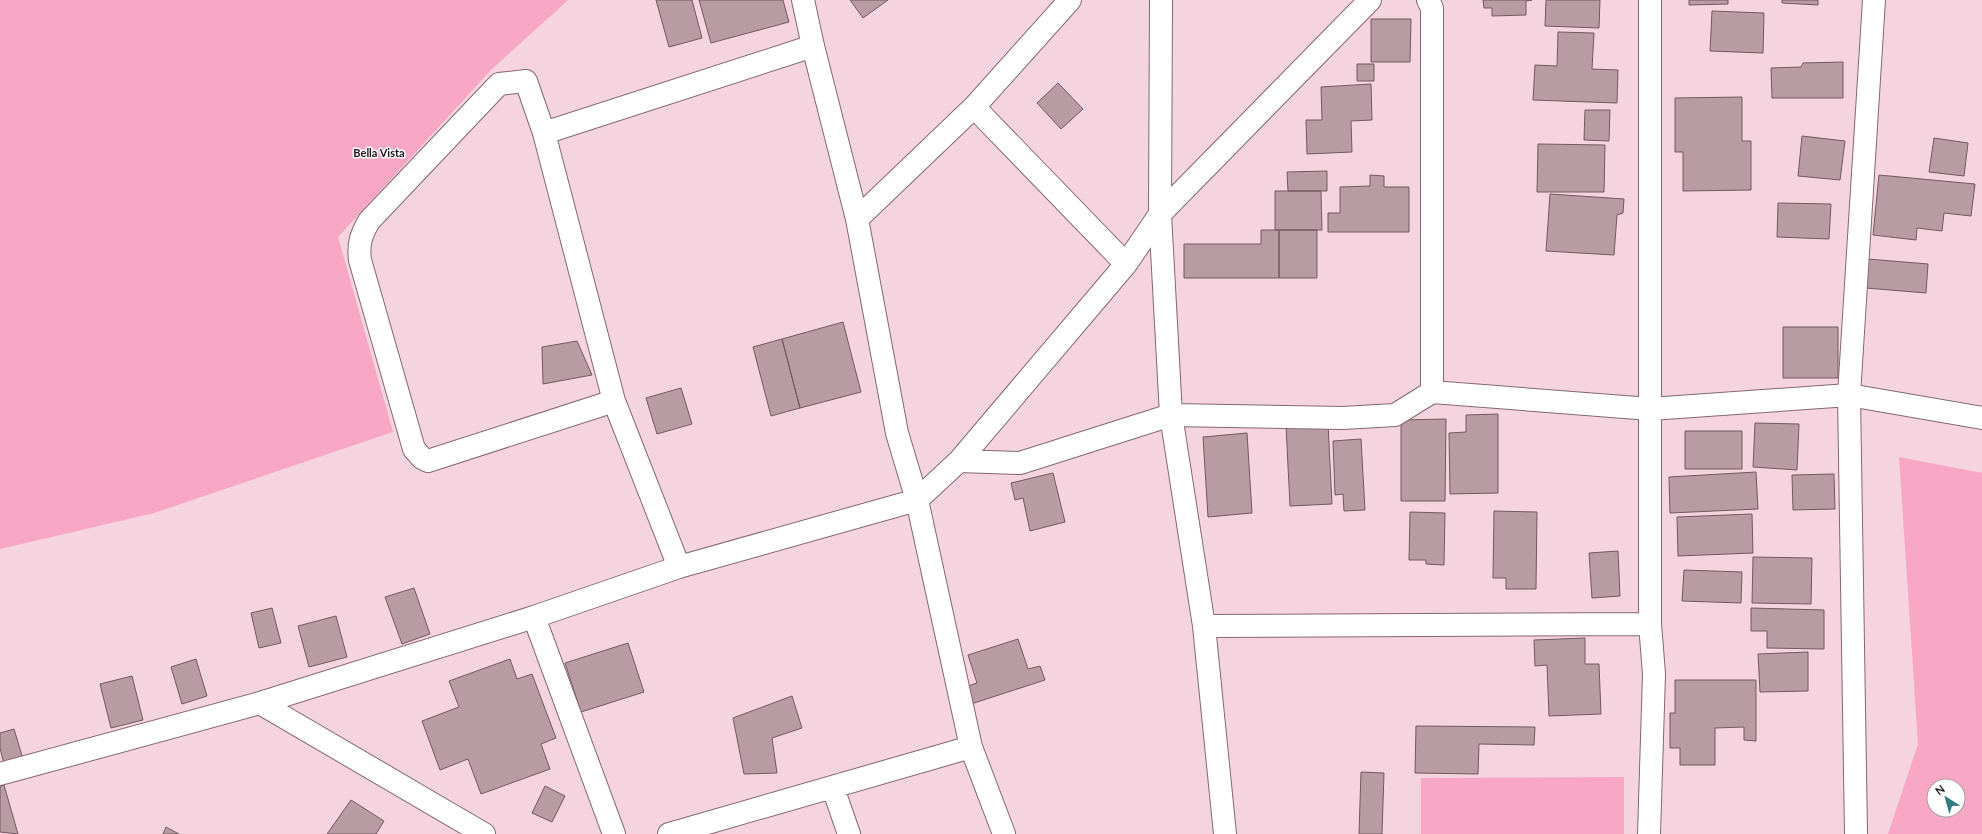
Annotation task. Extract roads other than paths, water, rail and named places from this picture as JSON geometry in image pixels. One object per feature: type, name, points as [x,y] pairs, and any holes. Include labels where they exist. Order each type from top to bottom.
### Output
[{"type":"street","points":[[803,0],[812,46],[857,219],[897,433],[918,500],[971,747],[1004,834]]},
{"type":"street","points":[[857,219],[974,107],[1070,0]]},
{"type":"street","points":[[1161,0],[1160,214],[1171,415],[1204,626],[1225,834]]},
{"type":"street","points":[[0,774],[260,703],[534,617],[679,567],[918,500],[959,461],[1126,264],[1160,214],[1370,0]]},
{"type":"street","points":[[1428,0],[1432,8],[1432,392]]},
{"type":"street","points":[[1649,834],[1654,674],[1650,624],[1650,0]]},
{"type":"street","points":[[1856,834],[1849,395],[1874,0]]},
{"type":"street","points":[[544,132],[812,46]]},
{"type":"street","points":[[614,401],[428,461],[422,458],[414,449],[360,260],[358,247],[361,235],[369,221],[499,84],[526,81],[544,132],[614,401],[679,567]]},
{"type":"street","points":[[974,107],[1126,264]]},
{"type":"street","points":[[959,461],[1020,463],[1171,415],[1343,418],[1395,416],[1432,392],[1650,409],[1849,395],[1982,418]]},
{"type":"street","points":[[534,617],[614,834]]},
{"type":"street","points":[[1204,626],[1650,624]]},
{"type":"street","points":[[260,703],[484,834]]},
{"type":"street","points":[[669,834],[971,747]]},
{"type":"street","points":[[833,788],[849,834]]},
{"type":"district","name":"Bella Vista","points":[[379,152]]}]
